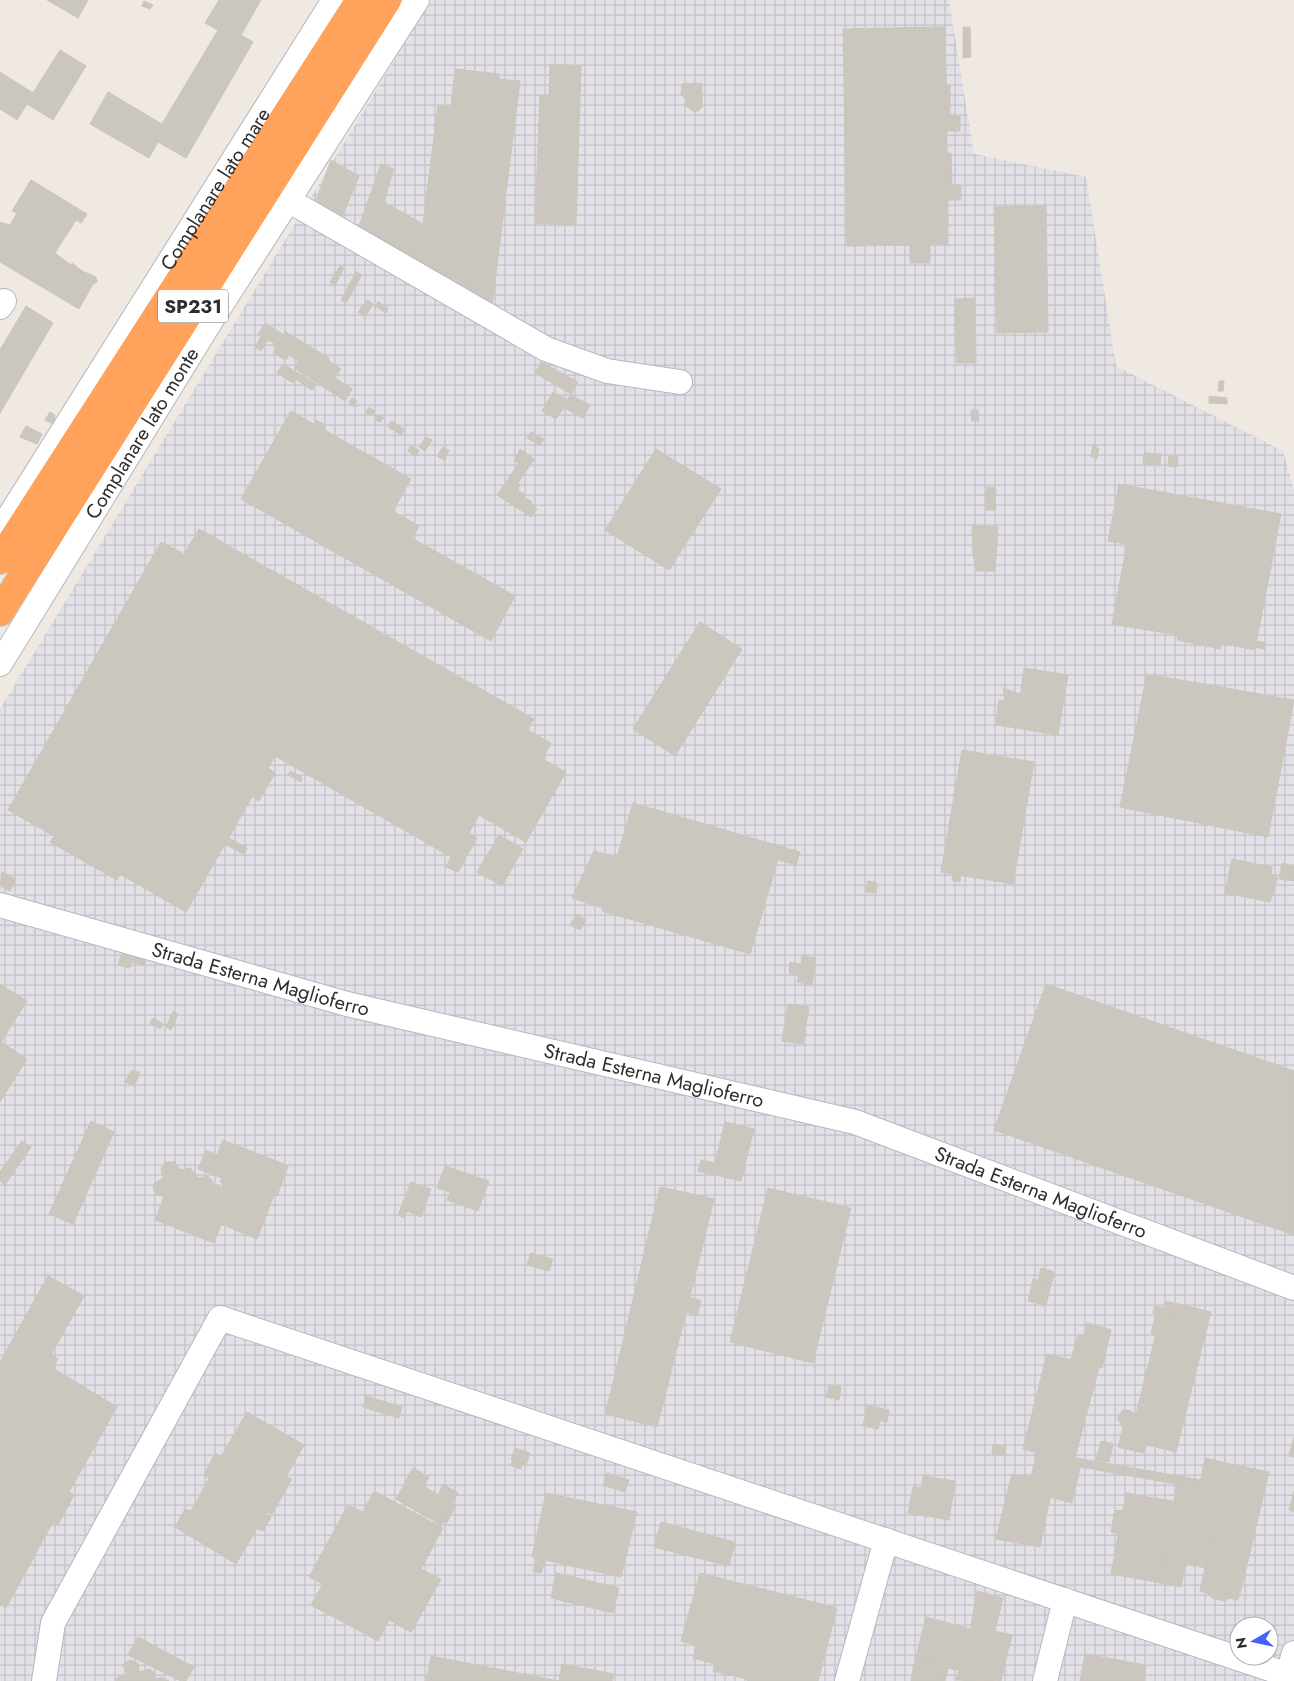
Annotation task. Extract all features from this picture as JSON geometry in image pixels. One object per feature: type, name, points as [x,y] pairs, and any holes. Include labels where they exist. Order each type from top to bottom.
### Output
[{"type":"highway","name":"SP231","points":[[0,560],[360,0]]},
{"type":"highway","name":"SP231","points":[[0,612],[387,0]]},
{"type":"street","name":"Complanare lato mare","points":[[0,531],[334,0]]},
{"type":"street","name":"Complanare lato monte","points":[[0,664],[212,319],[417,0]]},
{"type":"street","points":[[288,200],[546,349],[607,371],[680,382]]},
{"type":"street","name":"Strada Esterna Maglioferro","points":[[0,905],[347,1004],[855,1122],[1294,1288]]},
{"type":"street","points":[[44,1681],[53,1623],[220,1318],[1065,1600],[1290,1670]]},
{"type":"street","points":[[847,1681],[886,1540]]},
{"type":"street","points":[[1045,1681],[1065,1600]]},
{"type":"shaded area","points":[[431,0],[949,0],[974,154],[1086,177],[1116,366],[1283,451],[1294,490],[1294,1681],[0,1681],[0,709]]},
{"type":"building","points":[[47,0],[88,0],[78,18]]},
{"type":"building","points":[[219,0],[261,0],[241,35],[253,42],[186,158],[158,142],[149,158],[90,124],[108,92],[162,124],[218,30],[205,23]]},
{"type":"building","points":[[144,1],[153,5],[150,9],[142,6]]},
{"type":"building","points":[[945,27],[947,116],[960,116],[960,131],[947,131],[947,186],[961,185],[961,200],[948,200],[948,244],[930,244],[930,263],[910,263],[910,245],[847,246],[843,29]]},
{"type":"building","points":[[963,27],[970,27],[971,57],[963,58]]},
{"type":"building","points":[[60,50],[86,66],[53,120],[27,104],[17,120],[0,109],[0,72],[33,93]]},
{"type":"building","points":[[550,64],[581,66],[576,225],[535,223],[540,95],[549,96]]},
{"type":"building","points":[[455,69],[499,74],[499,79],[520,81],[492,306],[357,231],[376,179],[389,184],[384,202],[423,224],[438,105],[451,107]]},
{"type":"building","points":[[702,83],[702,107],[698,111],[693,111],[686,106],[686,98],[681,95],[682,84]]},
{"type":"building","points":[[946,85],[950,85],[950,116],[947,116]]},
{"type":"building","points":[[947,153],[951,153],[952,185],[947,186]]},
{"type":"building","points":[[331,160],[359,176],[340,222],[314,206]]},
{"type":"building","points":[[381,164],[394,169],[389,184],[376,179]]},
{"type":"building","points":[[31,180],[87,214],[81,223],[76,220],[55,253],[71,265],[72,263],[82,271],[96,277],[97,282],[93,284],[79,309],[0,262],[0,222],[10,225],[17,213],[12,211]]},
{"type":"building","points":[[1046,206],[1048,332],[997,333],[994,207]]},
{"type":"building","points":[[340,266],[344,268],[335,285],[330,282]]},
{"type":"building","points":[[356,272],[362,275],[346,303],[341,300]]},
{"type":"building","points":[[975,298],[976,363],[957,363],[955,299]]},
{"type":"building","points":[[367,300],[373,304],[365,317],[358,312]]},
{"type":"building","points":[[378,302],[388,308],[386,313],[375,306]]},
{"type":"building","points":[[26,306],[53,323],[0,413],[0,350]]},
{"type":"building","points":[[265,323],[284,335],[286,332],[329,358],[329,361],[341,369],[335,378],[352,389],[345,401],[294,368],[298,361],[289,355],[286,360],[273,353],[277,345],[268,340],[261,351],[255,347],[261,337],[258,335]]},
{"type":"building","points":[[541,362],[578,382],[571,395],[590,405],[583,418],[564,408],[556,419],[542,411],[553,392],[567,400],[571,394],[535,373]]},
{"type":"building","points":[[283,364],[316,384],[312,390],[295,379],[293,383],[277,373]]},
{"type":"building","points":[[1219,381],[1224,381],[1223,391],[1218,391]]},
{"type":"building","points":[[1209,396],[1227,398],[1227,404],[1209,403]]},
{"type":"building","points":[[352,398],[357,401],[354,407],[349,403]]},
{"type":"building","points":[[369,407],[375,411],[371,416],[366,413]]},
{"type":"building","points":[[971,410],[978,410],[979,421],[972,421]]},
{"type":"building","points":[[291,411],[411,479],[393,511],[419,526],[412,538],[515,596],[491,641],[241,499]]},
{"type":"building","points":[[50,412],[55,415],[54,418],[56,420],[54,424],[45,420]]},
{"type":"building","points":[[378,414],[384,418],[380,422],[374,419]]},
{"type":"building","points":[[316,420],[325,425],[323,429],[314,424]]},
{"type":"building","points":[[391,421],[405,430],[401,435],[388,427]]},
{"type":"building","points":[[26,426],[42,434],[37,444],[20,437]]},
{"type":"building","points":[[531,432],[544,439],[540,445],[527,438]]},
{"type":"building","points":[[426,437],[432,440],[425,451],[419,447]]},
{"type":"building","points":[[1093,444],[1096,444],[1096,448],[1099,448],[1097,459],[1091,457]]},
{"type":"building","points":[[411,446],[419,450],[416,456],[408,451]]},
{"type":"building","points":[[443,447],[449,451],[444,460],[437,456]]},
{"type":"building","points":[[520,449],[534,459],[518,483],[520,485],[518,490],[526,495],[524,497],[532,502],[531,505],[537,509],[531,517],[497,495],[519,463],[514,461]]},
{"type":"building","points":[[656,449],[721,489],[669,570],[605,530]]},
{"type":"building","points":[[1144,453],[1161,454],[1160,466],[1143,464]]},
{"type":"building","points":[[1169,456],[1178,457],[1177,467],[1168,466]]},
{"type":"building","points":[[1119,484],[1281,514],[1255,650],[1222,643],[1220,649],[1177,640],[1178,635],[1112,624],[1127,544],[1108,541]]},
{"type":"building","points":[[987,487],[996,488],[995,510],[986,510]]},
{"type":"building","points":[[972,526],[998,527],[995,571],[977,571],[973,555]]},
{"type":"building","points":[[199,529],[534,719],[528,730],[551,743],[543,759],[566,772],[526,842],[479,815],[469,833],[477,838],[458,872],[446,867],[451,857],[275,756],[268,768],[275,773],[259,801],[252,797],[186,912],[120,874],[117,880],[50,842],[54,836],[8,810],[161,542],[184,554]]},
{"type":"building","points":[[700,622],[742,649],[675,756],[633,729]]},
{"type":"building","points":[[1256,641],[1266,643],[1264,649],[1255,647]]},
{"type":"building","points":[[1024,668],[1068,675],[1058,735],[1016,728]]},
{"type":"building","points":[[1147,674],[1294,700],[1268,837],[1120,807]]},
{"type":"building","points":[[1003,688],[1020,694],[1016,728],[996,725],[999,700],[1005,701]]},
{"type":"building","points":[[962,750],[1034,762],[1013,884],[941,872]]},
{"type":"building","points":[[290,771],[302,777],[301,782],[288,775]]},
{"type":"building","points":[[633,803],[800,852],[796,865],[778,860],[750,954],[602,911],[603,908],[572,898],[594,851],[617,857]]},
{"type":"building","points":[[499,835],[523,849],[502,886],[477,872]]},
{"type":"building","points":[[229,838],[247,848],[243,854],[225,844]]},
{"type":"building","points":[[1232,859],[1272,867],[1271,874],[1278,877],[1270,902],[1225,893]]},
{"type":"building","points":[[1282,863],[1294,866],[1294,881],[1279,879]]},
{"type":"building","points":[[2,872],[16,879],[10,891],[0,886]]},
{"type":"building","points":[[953,874],[961,875],[960,882],[952,880]]},
{"type":"building","points":[[868,881],[877,883],[876,893],[866,892]]},
{"type":"building","points":[[577,914],[586,920],[580,930],[570,925]]},
{"type":"building","points":[[122,952],[146,959],[144,965],[132,962],[130,968],[118,965]]},
{"type":"building","points":[[802,956],[816,958],[812,985],[797,982],[799,975],[789,973],[790,962],[801,964]]},
{"type":"building","points":[[0,984],[27,1001],[1,1042],[27,1059],[0,1102]]},
{"type":"building","points":[[1046,984],[1294,1071],[1294,1235],[994,1130]]},
{"type":"building","points":[[788,1004],[809,1007],[803,1044],[782,1041]]},
{"type":"building","points":[[173,1011],[178,1014],[171,1030],[166,1027]]},
{"type":"building","points":[[153,1018],[163,1024],[160,1029],[150,1023]]},
{"type":"building","points":[[132,1070],[140,1073],[134,1086],[125,1082]]},
{"type":"building","points":[[91,1121],[114,1132],[73,1224],[49,1214]]},
{"type":"building","points":[[725,1122],[754,1129],[741,1181],[698,1171],[701,1160],[715,1163]]},
{"type":"building","points":[[223,1140],[284,1164],[256,1236],[222,1222],[214,1243],[155,1220],[164,1197],[155,1193],[153,1187],[155,1183],[163,1178],[161,1169],[165,1162],[175,1162],[180,1170],[190,1168],[198,1178],[208,1176],[213,1184],[222,1188],[224,1184],[220,1182],[222,1178],[198,1169],[206,1150],[217,1155]]},
{"type":"building","points":[[22,1141],[31,1147],[5,1185],[0,1181],[0,1172]]},
{"type":"building","points":[[283,1165],[288,1167],[277,1196],[274,1195],[257,1239],[221,1224],[222,1222],[256,1236]]},
{"type":"building","points":[[445,1166],[489,1181],[478,1211],[447,1200],[450,1192],[437,1188]]},
{"type":"building","points":[[411,1182],[431,1189],[421,1217],[407,1211],[404,1218],[398,1215]]},
{"type":"building","points":[[660,1187],[714,1199],[690,1297],[701,1301],[697,1316],[686,1312],[663,1404],[611,1391]]},
{"type":"building","points":[[768,1188],[851,1208],[813,1363],[730,1342]]},
{"type":"building","points":[[531,1253],[553,1259],[549,1271],[527,1265]]},
{"type":"building","points":[[1041,1268],[1052,1271],[1054,1274],[1046,1305],[1041,1304],[1046,1283],[1038,1281]]},
{"type":"building","points":[[48,1276],[84,1296],[46,1364],[117,1407],[69,1492],[74,1495],[58,1525],[53,1522],[6,1608],[0,1604],[0,1362]]},
{"type":"building","points":[[1033,1279],[1046,1283],[1041,1304],[1028,1301]]},
{"type":"building","points":[[1166,1301],[1211,1312],[1207,1327],[1153,1313],[1155,1306],[1164,1308]]},
{"type":"building","points":[[1156,1314],[1207,1327],[1176,1452],[1147,1445],[1143,1453],[1118,1447],[1123,1427],[1117,1418],[1123,1410],[1136,1414],[1156,1334],[1151,1333]]},
{"type":"building","points":[[1087,1323],[1111,1330],[1102,1368],[1071,1360],[1078,1335],[1084,1335]]},
{"type":"building","points":[[1047,1354],[1099,1367],[1075,1458],[1059,1455],[1044,1527],[1001,1518],[1012,1474],[1031,1477],[1037,1453],[1023,1449]]},
{"type":"building","points":[[51,1355],[58,1359],[53,1368],[46,1364]]},
{"type":"building","points":[[829,1385],[841,1387],[839,1400],[826,1397]]},
{"type":"building","points":[[611,1391],[663,1404],[657,1427],[605,1414]]},
{"type":"building","points":[[366,1396],[402,1407],[399,1418],[363,1407]]},
{"type":"building","points":[[867,1405],[889,1410],[887,1422],[880,1421],[878,1429],[863,1426]]},
{"type":"building","points":[[247,1412],[304,1445],[292,1466],[234,1434]]},
{"type":"building","points":[[234,1434],[292,1466],[286,1477],[292,1479],[272,1514],[267,1512],[236,1564],[175,1527],[185,1509],[191,1511]]},
{"type":"building","points":[[1294,1437],[1294,1457],[1289,1456]]},
{"type":"building","points":[[1101,1441],[1113,1444],[1109,1462],[1096,1460]]},
{"type":"building","points":[[993,1444],[1006,1447],[1005,1456],[992,1453]]},
{"type":"building","points":[[515,1448],[530,1453],[526,1465],[511,1460]]},
{"type":"building","points":[[215,1453],[221,1457],[209,1478],[204,1475]]},
{"type":"building","points":[[1059,1455],[1082,1459],[1072,1503],[1050,1497]]},
{"type":"building","points":[[1205,1458],[1230,1464],[1205,1568],[1186,1563],[1181,1587],[1161,1583],[1177,1502],[1174,1501],[1177,1484],[1199,1488]]},
{"type":"building","points":[[1082,1459],[1201,1480],[1199,1488],[1080,1467]]},
{"type":"building","points":[[513,1460],[523,1463],[521,1469],[511,1466]]},
{"type":"building","points":[[1230,1464],[1269,1472],[1244,1578],[1205,1568]]},
{"type":"building","points":[[413,1468],[429,1477],[424,1486],[438,1495],[443,1484],[458,1493],[441,1525],[396,1499]]},
{"type":"building","points":[[607,1473],[629,1480],[625,1492],[603,1485]]},
{"type":"building","points":[[923,1476],[955,1481],[949,1520],[908,1513],[913,1487],[921,1488]]},
{"type":"building","points":[[1294,1491],[1294,1512],[1289,1510]]},
{"type":"building","points":[[376,1492],[443,1528],[421,1569],[419,1568],[439,1530],[373,1493]]},
{"type":"building","points":[[373,1493],[439,1530],[419,1568],[441,1579],[411,1632],[389,1620],[378,1641],[311,1605]]},
{"type":"building","points":[[546,1493],[637,1512],[621,1577],[545,1560],[541,1573],[533,1571],[537,1558],[532,1557]]},
{"type":"building","points":[[1126,1493],[1177,1502],[1161,1583],[1111,1574]]},
{"type":"building","points":[[348,1505],[363,1512],[323,1584],[309,1577]]},
{"type":"building","points":[[452,1505],[455,1507],[446,1524],[443,1522]]},
{"type":"building","points":[[1115,1510],[1123,1511],[1119,1534],[1111,1532]]},
{"type":"building","points":[[266,1515],[271,1517],[263,1531],[258,1529]]},
{"type":"building","points":[[1001,1518],[1044,1527],[1040,1547],[996,1539]]},
{"type":"building","points":[[661,1522],[735,1542],[729,1566],[654,1547]]},
{"type":"building","points":[[1205,1568],[1244,1578],[1238,1600],[1230,1598],[1231,1594],[1209,1589],[1207,1593],[1200,1591]]},
{"type":"building","points":[[556,1573],[619,1588],[613,1613],[551,1598]]},
{"type":"building","points":[[700,1573],[818,1603],[798,1681],[747,1681],[747,1679],[713,1671],[715,1664],[693,1658],[697,1645],[681,1641]]},
{"type":"building","points":[[1209,1589],[1231,1594],[1230,1598],[1224,1601],[1212,1598],[1207,1593]]},
{"type":"building","points":[[977,1591],[1003,1598],[995,1631],[971,1626]]},
{"type":"building","points":[[818,1603],[837,1608],[818,1681],[798,1681]]},
{"type":"building","points":[[926,1617],[971,1629],[971,1626],[1012,1635],[1001,1681],[982,1676],[981,1681],[956,1680],[959,1670],[948,1668],[946,1677],[937,1675],[940,1663],[923,1659],[921,1671],[913,1669]]},
{"type":"building","points":[[138,1637],[194,1667],[186,1681],[181,1681],[128,1655]]},
{"type":"building","points":[[1085,1654],[1146,1665],[1144,1681],[1080,1681]]},
{"type":"building","points":[[431,1656],[559,1681],[426,1681]]},
{"type":"building","points":[[923,1659],[940,1663],[937,1675],[946,1677],[944,1681],[911,1681],[913,1669],[921,1671]]},
{"type":"building","points":[[131,1660],[138,1663],[139,1672],[149,1669],[155,1673],[154,1680],[161,1677],[169,1681],[115,1681],[119,1676],[128,1675],[123,1666],[125,1662]]},
{"type":"building","points":[[562,1664],[614,1674],[612,1681],[559,1681]]},
{"type":"building","points":[[982,1676],[999,1680],[981,1681]]}]
